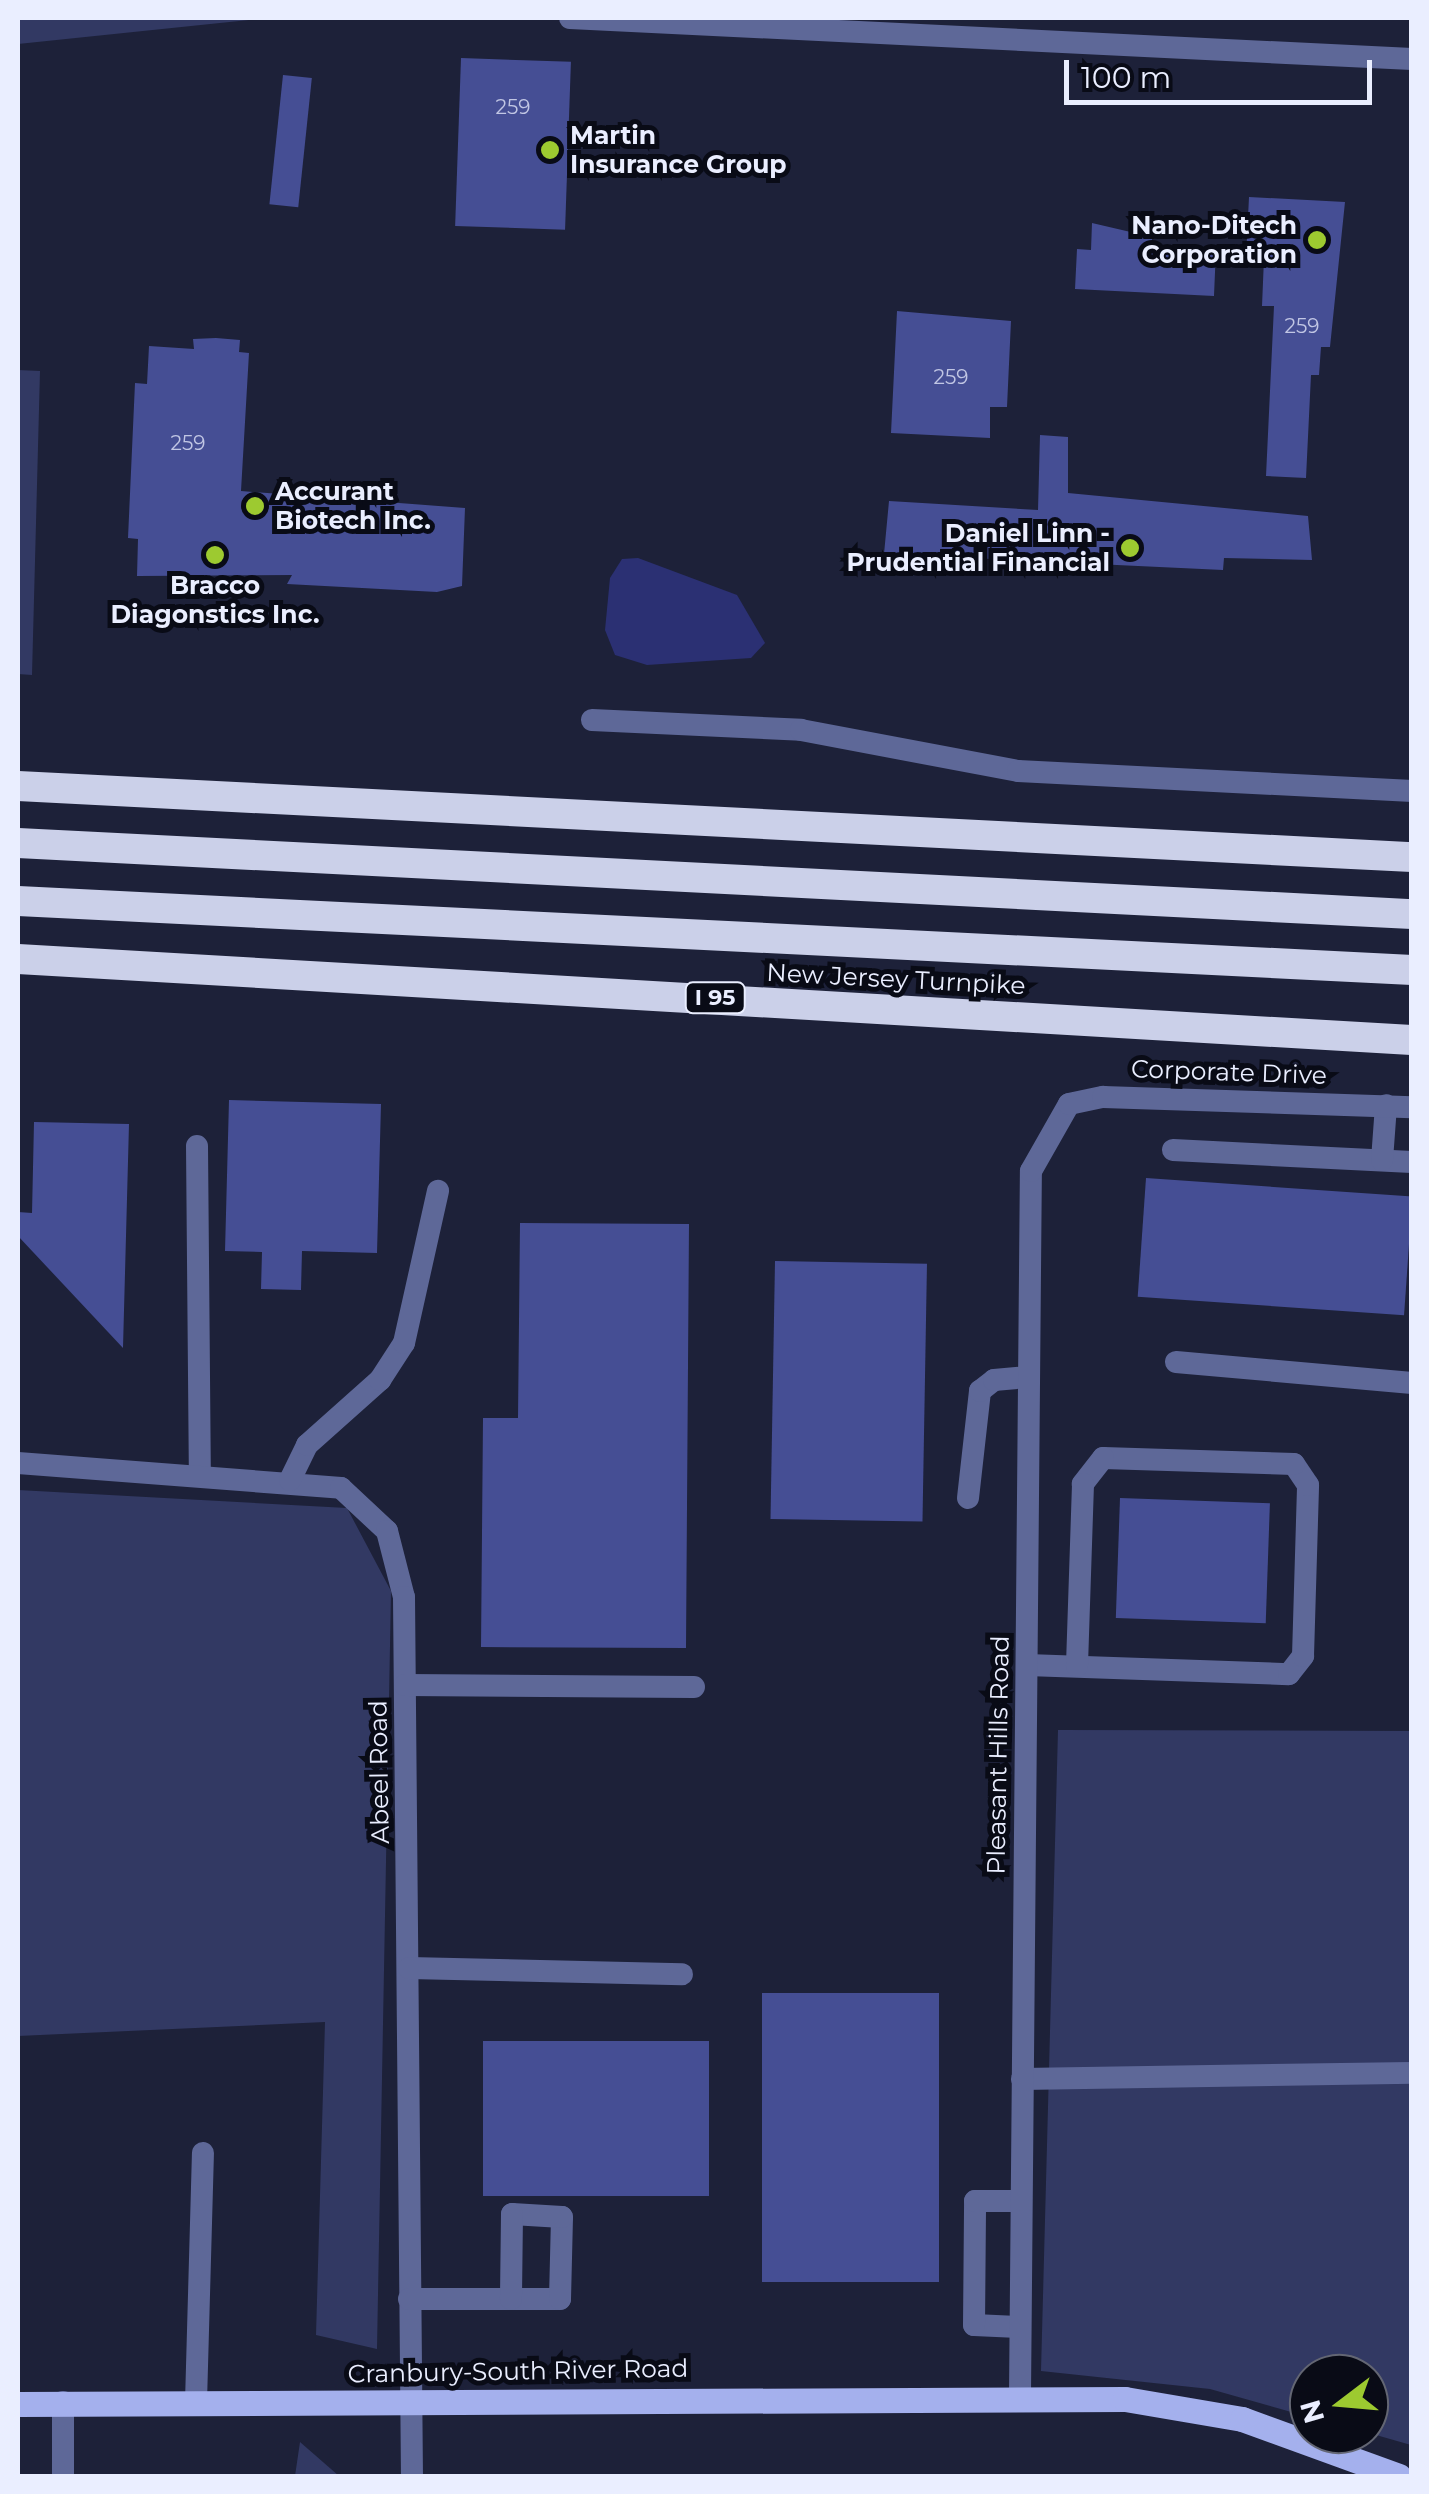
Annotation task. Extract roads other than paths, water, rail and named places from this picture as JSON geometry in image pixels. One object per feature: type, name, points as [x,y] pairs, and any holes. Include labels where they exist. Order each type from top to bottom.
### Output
[{"type":"highway","points":[[18,786],[1412,856]]},
{"type":"highway","points":[[18,842],[1412,914]]},
{"type":"highway","name":"New Jersey Turnpike","points":[[18,902],[1412,970]]},
{"type":"highway","name":"New Jersey Turnpike","points":[[18,959],[1412,1040]]},
{"type":"main road","name":"Cranbury-South River Road","points":[[18,2404],[1020,2395],[1200,2410],[1398,2476]]},
{"type":"street","points":[[570,18],[1412,59]]},
{"type":"street","points":[[592,720],[801,730],[1018,772],[1412,791]]},
{"type":"street","name":"Corporate Drive","points":[[1053,1121],[1069,1104],[1132,1094],[1412,1107]]},
{"type":"street","points":[[1382,1160],[1386,1106]]},
{"type":"street","name":"Pleasant Hills Road","points":[[1020,2395],[1031,1170],[1053,1121]]},
{"type":"street","points":[[197,1146],[200,1472]]},
{"type":"street","points":[[1173,1150],[1412,1162]]},
{"type":"street","points":[[290,1480],[307,1445],[380,1380],[404,1343],[438,1191]]},
{"type":"street","points":[[1176,1362],[1412,1383]]},
{"type":"street","points":[[968,1498],[980,1391],[994,1380],[1029,1378]]},
{"type":"street","points":[[1027,1665],[1289,1674],[1303,1656],[1308,1485],[1294,1464],[1103,1458],[1082,1484],[1077,1666]]},
{"type":"street","name":"Abeel Road","points":[[18,1463],[200,1472],[341,1488],[386,1530],[404,1597],[412,2476]]},
{"type":"street","points":[[405,1685],[694,1687]]},
{"type":"street","points":[[409,1968],[682,1974]]},
{"type":"street","points":[[1022,2080],[1412,2073]]},
{"type":"street","points":[[196,2402],[203,2152]]},
{"type":"street","points":[[1019,2327],[974,2325],[975,2201],[1020,2201]]},
{"type":"street","points":[[409,2300],[512,2299]]},
{"type":"street","points":[[63,2402],[63,2476]]},
{"type":"place","name":"Martin Insurance Group","points":[[550,150]]},
{"type":"place","name":"Nano-Ditech Corporation","points":[[1317,240]]},
{"type":"place","name":"Accurant Biotech Inc.","points":[[255,506]]},
{"type":"place","name":"Daniel Linn - Prudential Financial","points":[[1130,548]]},
{"type":"place","name":"Bracco Diagonstics Inc.","points":[[215,555]]}]
